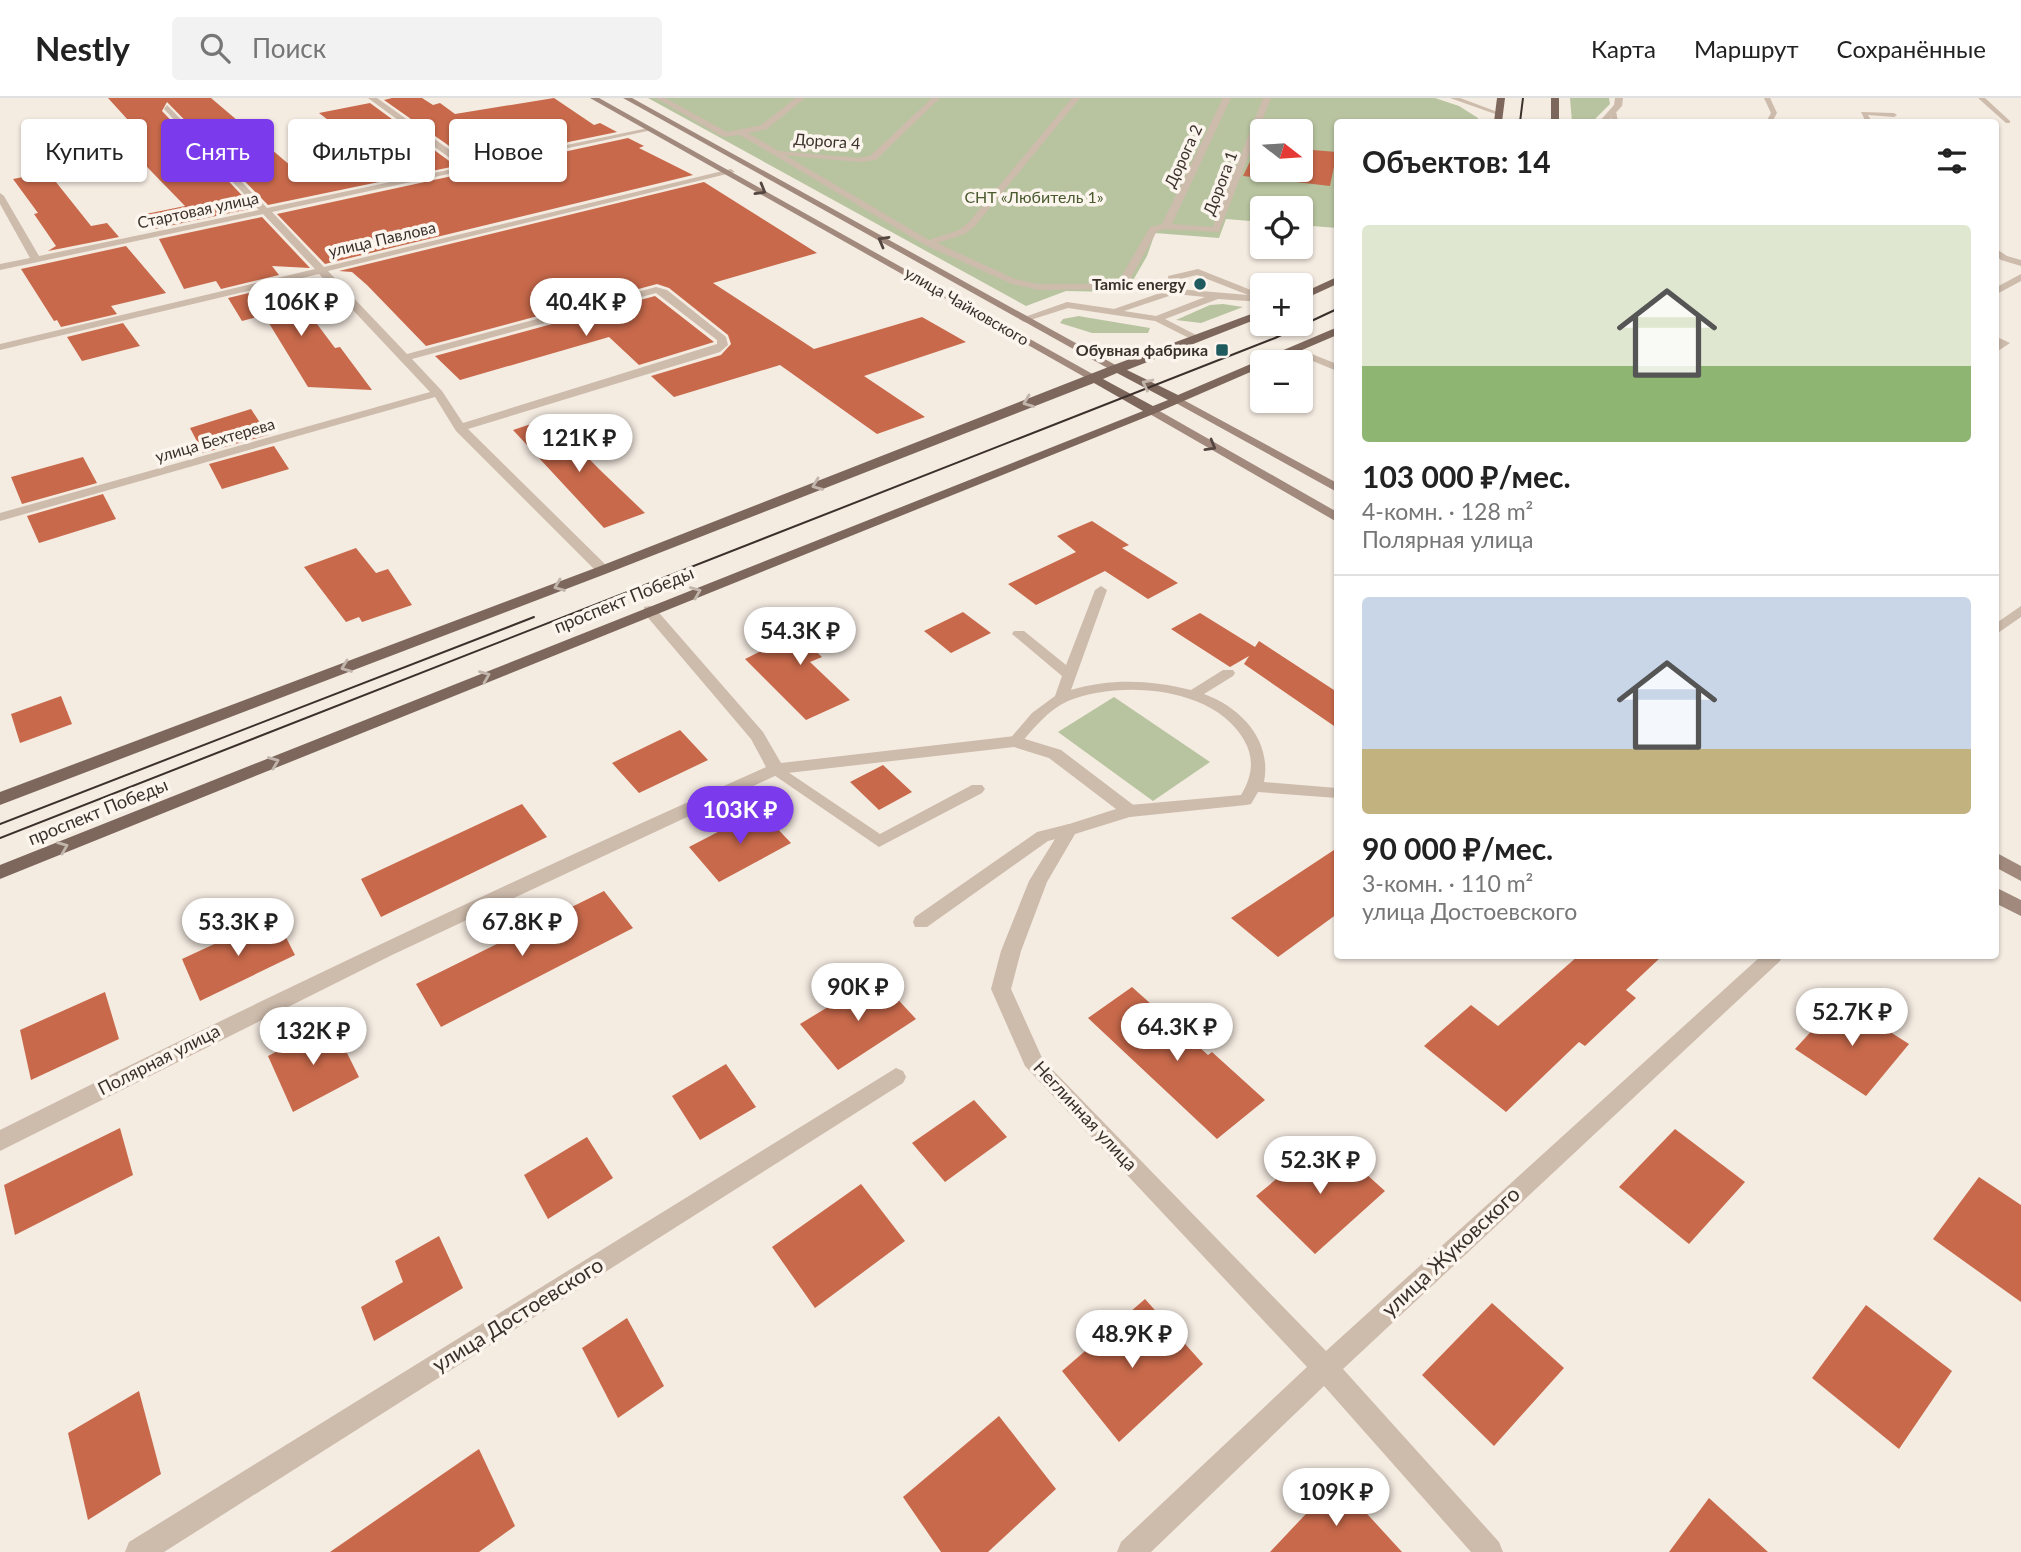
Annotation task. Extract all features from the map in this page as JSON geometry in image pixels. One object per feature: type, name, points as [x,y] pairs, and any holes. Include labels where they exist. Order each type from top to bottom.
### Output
[{"type":"main road","name":"улица Чайковского","points":[[594,98],[648,130],[731,172],[1334,516]]},
{"type":"main road","name":"улица Чайковского","points":[[627,98],[1024,319],[1334,486]]},
{"type":"main road","points":[[1499,118],[1501,98]]},
{"type":"main road","points":[[1555,98],[1555,119]]},
{"type":"main road","points":[[1313,292],[1334,282]]},
{"type":"main road","name":"проспект Победы","points":[[0,799],[603,570],[1250,317]]},
{"type":"main road","name":"проспект Победы","points":[[1294,350],[1334,332]]},
{"type":"main road","name":"проспект Победы","points":[[0,872],[649,610],[1153,411],[1250,369]]},
{"type":"main road","points":[[1999,861],[2021,874]]},
{"type":"main road","points":[[1999,896],[2021,909]]},
{"type":"street","points":[[372,98],[449,153]]},
{"type":"street","points":[[660,98],[726,135],[764,127],[801,98]]},
{"type":"street","name":"Дорога 4","points":[[776,151],[859,160],[873,158],[936,98]]},
{"type":"street","points":[[928,243],[962,232],[972,224],[1076,98]]},
{"type":"street","name":"Дорога 2","points":[[1166,226],[1227,98]]},
{"type":"street","name":"Дорога 1","points":[[1166,226],[1216,230],[1268,98]]},
{"type":"street","points":[[1606,119],[1619,98]]},
{"type":"street","points":[[167,107],[438,393],[460,428],[603,570]]},
{"type":"street","name":"Стартовая улица","points":[[567,147],[648,130]]},
{"type":"street","points":[[741,132],[928,243],[1012,281],[1039,287],[1109,287],[1125,279],[1153,229],[1166,226]]},
{"type":"street","name":"Стартовая улица","points":[[0,267],[449,171]]},
{"type":"street","name":"улица Павлова","points":[[0,347],[731,172]]},
{"type":"street","points":[[0,196],[36,259]]},
{"type":"street","points":[[405,358],[656,290],[663,292],[722,339],[723,345],[716,350],[460,428]]},
{"type":"street","name":"улица Бехтерева","points":[[0,517],[438,393]]},
{"type":"street","points":[[649,610],[757,736],[776,769],[1015,741],[1055,754],[1130,811]]},
{"type":"street","name":"Полярная улица","points":[[0,1141],[180,1048],[617,840],[776,769]]},
{"type":"street","points":[[1069,830],[1130,811]]},
{"type":"street","name":"Неглинная улица","points":[[1069,830],[1038,881],[1011,951],[1001,989],[1035,1066],[1325,1368],[1489,1552]]},
{"type":"street","name":"улица Жуковского","points":[[1131,1552],[1325,1368],[1770,959]]},
{"type":"street","name":"улица Достоевского","points":[[139,1552],[896,1077]]},
{"type":"lane","points":[[1454,98],[1499,118]]},
{"type":"lane","points":[[1768,98],[1774,113],[1771,119]]},
{"type":"lane","points":[[1980,98],[2008,122]]},
{"type":"lane","points":[[1613,111],[1614,119]]},
{"type":"lane","points":[[1867,119],[1863,113],[1894,115]]},
{"type":"lane","points":[[1999,254],[2021,263]]},
{"type":"lane","points":[[1174,291],[1171,278],[1198,272],[1250,293]]},
{"type":"lane","points":[[1999,290],[2021,277]]},
{"type":"lane","points":[[1114,311],[1174,291],[1250,297]]},
{"type":"lane","points":[[1157,319],[1217,296]]},
{"type":"lane","points":[[1024,319],[1067,305],[1157,319],[1195,338]]},
{"type":"lane","points":[[1313,358],[1334,367]]},
{"type":"lane","points":[[1061,698],[1101,590]]},
{"type":"lane","points":[[1999,628],[2021,610]]},
{"type":"lane","points":[[1019,634],[1069,674]]},
{"type":"lane","points":[[1193,695],[1228,673]]},
{"type":"lane","points":[[1015,741],[1041,712],[1061,698],[1108,687],[1155,688],[1193,695],[1217,708],[1255,740],[1261,755],[1257,786],[1246,800],[1130,811]]},
{"type":"lane","points":[[776,769],[879,841],[977,789]]},
{"type":"lane","points":[[1257,786],[1334,793]]},
{"type":"lane","points":[[921,922],[1043,836],[1069,830]]},
{"type":"green space","name":"СНТ «Любитель 1»","points":[[648,98],[1435,98],[1459,106],[1478,118],[1334,119],[1334,228],[1313,226],[1313,196],[1250,196],[1250,221],[1226,219],[1219,238],[1155,233],[1147,256],[1128,289],[1116,292],[1066,291],[1026,306]]},
{"type":"green space","points":[[1570,98],[1609,98],[1610,104],[1595,119],[1572,119]]},
{"type":"green space","points":[[1210,305],[1243,307],[1201,323],[1176,320]]},
{"type":"green space","points":[[1079,316],[1150,328],[1148,333],[1092,333],[1060,323],[1063,319]]},
{"type":"green space","points":[[1114,697],[1210,762],[1153,801],[1058,732]]},
{"type":"building","points":[[108,98],[211,98],[236,119],[184,119],[167,102],[162,111],[170,119],[161,119],[161,181],[147,167],[147,119],[127,119]]},
{"type":"building","points":[[422,98],[433,105],[440,103],[455,114],[554,98],[594,125],[600,123],[617,132],[567,142],[567,119],[449,119],[449,146],[435,136],[435,119],[411,119],[384,100]]},
{"type":"building","points":[[370,103],[392,119],[327,119],[319,113]]},
{"type":"building","points":[[628,138],[644,146],[639,148],[693,175],[325,264],[277,214],[435,182],[449,177],[449,182],[567,182],[567,151]]},
{"type":"building","points":[[1313,150],[1334,152],[1330,186],[1295,182],[1313,182]]},
{"type":"building","points":[[435,151],[449,161],[449,167],[435,170]]},
{"type":"building","points":[[274,152],[288,164],[288,182],[379,182],[268,205],[245,182],[274,182]]},
{"type":"building","points":[[1250,162],[1250,177],[1243,176]]},
{"type":"building","points":[[21,177],[21,182],[56,182],[91,226],[107,223],[119,237],[48,251],[56,246],[34,214],[38,213],[13,179]]},
{"type":"building","points":[[162,182],[229,182],[254,208],[154,229],[146,214],[185,206]]},
{"type":"building","points":[[704,182],[817,253],[713,283],[814,349],[922,317],[966,342],[864,376],[925,417],[877,434],[780,365],[674,397],[651,376],[721,355],[731,344],[728,335],[669,288],[657,284],[426,346],[352,272],[339,271]]},
{"type":"building","points":[[262,217],[310,268],[272,266],[279,275],[221,289],[216,281],[184,289],[159,239]]},
{"type":"building","points":[[126,246],[166,293],[111,306],[117,314],[61,327],[57,320],[54,321],[21,269]]},
{"type":"building","points":[[287,284],[335,348],[340,347],[372,390],[308,387],[264,315],[242,321],[228,298]]},
{"type":"building","points":[[655,296],[714,342],[639,365],[609,337],[460,380],[435,356]]},
{"type":"building","points":[[123,323],[140,346],[82,361],[67,337]]},
{"type":"building","points":[[251,409],[268,435],[203,453],[190,428]]},
{"type":"building","points":[[549,418],[645,513],[604,528],[513,430]]},
{"type":"building","points":[[274,446],[289,469],[222,489],[209,464]]},
{"type":"building","points":[[83,457],[97,483],[22,504],[11,477]]},
{"type":"building","points":[[103,494],[116,519],[39,543],[27,516]]},
{"type":"building","points":[[1092,521],[1129,545],[1122,548],[1178,583],[1148,599],[1105,571],[1036,605],[1008,584],[1076,552],[1057,536]]},
{"type":"building","points":[[356,548],[376,573],[388,569],[412,605],[362,622],[359,617],[346,622],[304,567]]},
{"type":"building","points":[[813,609],[837,631],[808,644],[822,657],[810,662],[850,700],[806,720],[745,659],[791,636],[779,624]]},
{"type":"building","points":[[963,612],[991,633],[951,653],[924,631]]},
{"type":"building","points":[[1200,613],[1255,647],[1259,641],[1334,690],[1334,726],[1244,664],[1249,656],[1230,667],[1171,629]]},
{"type":"building","points":[[61,696],[72,724],[20,743],[11,714]]},
{"type":"building","points":[[680,730],[708,760],[639,793],[612,763]]},
{"type":"building","points":[[883,765],[912,792],[879,810],[850,782]]},
{"type":"building","points":[[522,804],[547,837],[381,917],[361,879]]},
{"type":"building","points":[[760,810],[791,843],[719,882],[689,847]]},
{"type":"building","points":[[1334,850],[1334,916],[1278,957],[1231,918]]},
{"type":"building","points":[[604,891],[633,928],[441,1027],[416,984]]},
{"type":"building","points":[[275,916],[295,955],[200,1001],[182,959]]},
{"type":"building","points":[[1575,959],[1659,959],[1626,990],[1636,998],[1585,1046],[1579,1042],[1506,1112],[1424,1046],[1471,1005],[1498,1026]]},
{"type":"building","points":[[877,977],[916,1019],[838,1070],[800,1024]]},
{"type":"building","points":[[1132,987],[1208,1055],[1212,1052],[1265,1100],[1217,1139],[1088,1018]]},
{"type":"building","points":[[105,992],[119,1039],[31,1080],[20,1030]]},
{"type":"building","points":[[1840,1000],[1909,1044],[1866,1096],[1795,1049]]},
{"type":"building","points":[[332,1023],[359,1077],[293,1112],[268,1056]]},
{"type":"building","points":[[726,1064],[756,1107],[700,1140],[672,1096]]},
{"type":"building","points":[[974,1100],[1007,1137],[945,1182],[912,1143]]},
{"type":"building","points":[[120,1128],[133,1175],[15,1235],[4,1185]]},
{"type":"building","points":[[1675,1129],[1745,1182],[1689,1244],[1619,1187]]},
{"type":"building","points":[[587,1137],[613,1178],[548,1219],[524,1175]]},
{"type":"building","points":[[1326,1138],[1385,1191],[1315,1254],[1256,1196],[1315,1147],[1324,1155]]},
{"type":"building","points":[[1979,1177],[2021,1205],[2021,1302],[1933,1239]]},
{"type":"building","points":[[861,1184],[905,1241],[815,1308],[772,1247]]},
{"type":"building","points":[[439,1236],[463,1288],[374,1341],[361,1307],[403,1282],[395,1261]]},
{"type":"building","points":[[1145,1299],[1203,1364],[1119,1442],[1062,1371]]},
{"type":"building","points":[[1492,1303],[1564,1368],[1494,1446],[1422,1375]]},
{"type":"building","points":[[1866,1305],[1952,1371],[1899,1449],[1812,1378]]},
{"type":"building","points":[[627,1318],[664,1386],[618,1418],[582,1348]]},
{"type":"building","points":[[139,1391],[161,1474],[88,1520],[68,1433]]},
{"type":"building","points":[[999,1416],[1056,1489],[988,1552],[941,1552],[903,1497]]},
{"type":"building","points":[[479,1449],[515,1526],[479,1552],[330,1552]]},
{"type":"building","points":[[1337,1481],[1402,1552],[1270,1552]]},
{"type":"building","points":[[1709,1498],[1768,1552],[1669,1552]]},
{"type":"tram line","points":[[1520,119],[1523,98]]},
{"type":"tram line","points":[[0,838],[1275,338],[1334,310]]},
{"type":"tram line","points":[[0,824],[534,617]]},
{"type":"place","name":"Tamic energy","points":[[1200,284]]},
{"type":"place","name":"Обувная фабрика","points":[[1222,350]]}]
